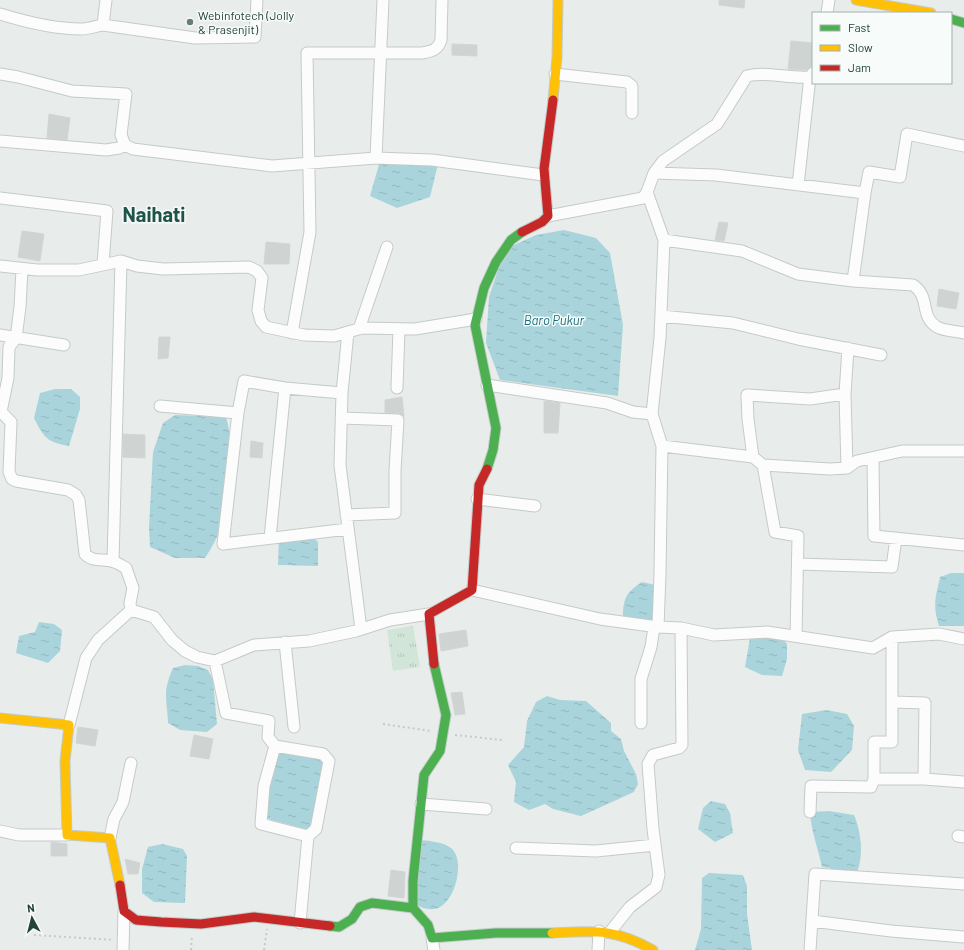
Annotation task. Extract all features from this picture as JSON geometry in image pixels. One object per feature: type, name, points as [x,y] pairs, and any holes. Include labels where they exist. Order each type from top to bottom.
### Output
[{"type":"street","points":[[103,25],[106,0]]},
{"type":"street","points":[[0,14],[52,26],[82,29],[103,25],[195,38],[255,37],[257,0]]},
{"type":"street","points":[[376,158],[383,0]]},
{"type":"street","points":[[292,333],[310,232],[307,53],[422,53],[433,51],[439,46],[441,40],[442,0]]},
{"type":"street","points":[[131,610],[154,617],[172,640],[185,651],[197,657],[215,661],[254,645],[309,641],[361,629],[390,620],[429,614],[442,605],[461,599],[472,590],[479,485],[487,470],[493,450],[496,428],[475,325],[477,310],[490,273],[505,249],[519,233],[545,221],[548,216],[544,198],[543,175],[558,41],[558,0]]},
{"type":"street","points":[[827,12],[829,0]]},
{"type":"street","points":[[856,0],[925,12]]},
{"type":"street","points":[[952,19],[964,23]]},
{"type":"street","points":[[548,216],[643,198],[647,192],[654,173],[664,161],[674,152],[718,124],[747,76],[757,73],[785,77],[811,75],[798,185]]},
{"type":"street","points":[[0,74],[18,76],[72,90],[126,94],[121,135],[125,145]]},
{"type":"street","points":[[555,74],[627,82],[632,86],[632,113]]},
{"type":"street","points":[[854,281],[869,172],[900,177],[907,134],[964,146]]},
{"type":"street","points":[[0,141],[106,150],[119,148],[125,145],[133,148],[272,166],[376,158],[432,160],[543,175]]},
{"type":"street","points":[[654,173],[716,176],[865,193]]},
{"type":"street","points":[[641,723],[641,679],[656,627],[662,446],[652,414],[656,386],[661,316],[664,240],[647,192]]},
{"type":"street","points":[[0,198],[108,212],[103,264]]},
{"type":"street","points":[[664,240],[742,252],[798,274],[854,281],[913,285],[920,290],[925,298],[926,315],[931,322],[938,327],[964,333]]},
{"type":"street","points":[[359,329],[386,247]]},
{"type":"street","points":[[113,561],[121,261]]},
{"type":"street","points":[[0,266],[79,270],[121,261],[137,266],[163,269],[249,267],[257,271],[262,278],[258,310],[261,321],[266,327],[292,333],[334,336],[359,329],[415,329],[476,319]]},
{"type":"street","points":[[22,268],[20,307],[16,338],[9,347],[8,378],[0,412],[11,422],[9,472],[12,479],[72,492],[80,500],[85,554],[89,558],[95,560],[113,561],[126,568],[133,588],[130,603],[131,610]]},
{"type":"street","points":[[661,316],[733,323],[798,339],[882,355]]},
{"type":"street","points":[[398,388],[400,329]]},
{"type":"street","points":[[348,332],[342,393],[340,465],[361,629]]},
{"type":"street","points":[[0,335],[64,345]]},
{"type":"street","points":[[847,468],[845,394],[848,348]]},
{"type":"street","points":[[342,393],[285,388],[244,381],[238,413],[223,544],[348,529]]},
{"type":"street","points":[[487,385],[606,403],[633,412],[652,414]]},
{"type":"street","points":[[270,538],[285,388]]},
{"type":"street","points":[[753,457],[747,395],[810,399],[845,394]]},
{"type":"street","points":[[160,406],[238,413]]},
{"type":"street","points":[[341,418],[398,420],[395,471],[395,513],[346,515]]},
{"type":"street","points":[[662,446],[753,457],[763,465],[802,468],[847,468],[856,461],[912,450],[964,451]]},
{"type":"street","points":[[873,458],[874,536],[964,545]]},
{"type":"street","points":[[763,465],[775,532],[798,536],[796,636]]},
{"type":"street","points":[[477,499],[535,506]]},
{"type":"street","points":[[798,564],[892,568],[896,538]]},
{"type":"street","points":[[472,590],[600,619],[656,627],[681,628],[714,635],[766,632],[872,648],[892,637],[939,634],[964,639]]},
{"type":"street","points":[[67,835],[65,761],[69,725],[86,658],[98,640],[131,610]]},
{"type":"street","points":[[429,614],[429,629],[434,674],[443,698],[446,715],[440,751],[424,775],[412,881],[413,908],[428,925],[434,950]]},
{"type":"street","points":[[598,950],[605,931],[630,907],[656,887],[659,875],[648,764],[652,755],[679,748],[682,745],[681,628]]},
{"type":"street","points":[[810,812],[811,786],[871,787],[874,779],[874,742],[892,742],[892,637]]},
{"type":"street","points":[[284,642],[294,727]]},
{"type":"street","points":[[215,661],[226,713],[269,720],[268,737],[275,746],[323,754],[329,761],[316,830],[308,836],[300,923]]},
{"type":"street","points":[[893,702],[925,703],[924,779]]},
{"type":"street","points":[[0,718],[69,725]]},
{"type":"street","points":[[275,746],[264,786],[261,824],[308,836]]},
{"type":"street","points":[[123,946],[124,910],[118,868],[110,838],[114,819],[121,809],[131,763]]},
{"type":"street","points":[[874,779],[924,779],[964,782]]},
{"type":"street","points":[[420,804],[486,809]]},
{"type":"street","points":[[0,831],[19,835],[67,835],[110,838]]},
{"type":"street","points":[[516,848],[596,851],[655,845]]},
{"type":"street","points":[[810,950],[816,874],[964,884]]},
{"type":"street","points":[[124,910],[136,920],[201,924],[254,917],[323,927],[339,927],[352,919],[360,907],[372,903],[413,908]]},
{"type":"street","points":[[812,922],[891,931],[964,936]]},
{"type":"street","points":[[432,938],[496,933],[534,934],[582,930],[605,931],[639,942],[653,950]]},
{"type":"path","points":[[264,950],[268,918]]},
{"type":"path","points":[[34,936],[123,946]]},
{"type":"green space","points":[[413,626],[420,667],[393,671],[387,630]]},
{"type":"water","points":[[380,161],[438,164],[430,197],[397,208],[370,196]]},
{"type":"water","name":"Baro Pukur","points":[[564,230],[596,238],[610,253],[623,325],[618,396],[500,380],[486,343],[489,297],[505,249],[536,235]]},
{"type":"water","points":[[55,389],[71,389],[80,397],[80,409],[69,446],[56,443],[47,438],[34,418],[40,393]]},
{"type":"water","points":[[175,415],[226,417],[229,428],[230,453],[224,487],[222,520],[216,538],[205,558],[175,558],[150,547],[149,528],[153,452],[163,423]]},
{"type":"water","points":[[309,534],[318,542],[318,566],[278,565],[279,537]]},
{"type":"water","points":[[951,573],[964,573],[964,626],[939,626],[937,619],[935,601],[940,577]]},
{"type":"water","points":[[642,582],[656,585],[654,618],[647,622],[623,617],[626,596],[632,589]]},
{"type":"water","points":[[39,622],[54,624],[62,630],[60,651],[48,663],[16,653],[19,636],[35,632]]},
{"type":"water","points":[[781,636],[787,644],[787,659],[782,676],[762,675],[745,667],[750,638]]},
{"type":"water","points":[[185,665],[198,666],[208,670],[213,680],[217,724],[207,732],[180,730],[168,723],[166,696],[167,684],[173,668]]},
{"type":"water","points":[[547,696],[560,700],[586,701],[611,723],[611,731],[621,739],[624,751],[636,774],[638,784],[634,792],[581,816],[553,809],[545,804],[529,810],[514,802],[516,782],[508,765],[524,747],[527,721],[536,702]]},
{"type":"water","points":[[827,710],[847,714],[854,726],[852,750],[831,772],[805,770],[798,750],[802,714]]},
{"type":"water","points":[[275,751],[303,755],[322,761],[323,765],[315,821],[309,830],[264,818]]},
{"type":"water","points":[[711,801],[725,804],[730,813],[733,833],[715,842],[698,829],[703,808]]},
{"type":"water","points":[[829,811],[854,815],[861,843],[857,872],[833,872],[830,868],[822,867],[813,833],[810,812]]},
{"type":"water","points":[[421,840],[444,844],[451,848],[456,854],[458,874],[455,884],[451,895],[445,903],[438,908],[427,909],[415,904]]},
{"type":"water","points":[[162,844],[183,849],[187,856],[185,903],[154,902],[142,893],[142,869],[148,847]]},
{"type":"water","points":[[709,873],[743,875],[747,886],[747,914],[752,950],[695,950],[701,929],[702,878]]},
{"type":"building","points":[[719,0],[745,0],[744,8],[719,5]]},
{"type":"building","points":[[791,41],[812,43],[812,66],[806,70],[788,69]]},
{"type":"building","points":[[452,44],[477,45],[477,56],[452,55]]},
{"type":"building","points":[[49,114],[70,118],[67,140],[47,138]]},
{"type":"building","points":[[719,222],[728,223],[724,241],[715,240]]},
{"type":"building","points":[[22,231],[44,234],[40,261],[18,257]]},
{"type":"building","points":[[266,242],[290,244],[289,264],[264,264]]},
{"type":"building","points":[[939,289],[959,293],[956,309],[937,306]]},
{"type":"building","points":[[159,337],[170,337],[168,358],[158,359]]},
{"type":"building","points":[[402,397],[404,416],[399,413],[385,413],[385,400]]},
{"type":"building","points":[[544,401],[560,403],[558,433],[544,433]]},
{"type":"building","points":[[123,434],[145,435],[145,458],[123,457]]},
{"type":"building","points":[[251,441],[263,443],[262,458],[250,457]]},
{"type":"building","points":[[466,630],[468,646],[441,651],[439,634]]},
{"type":"building","points":[[462,692],[465,714],[455,715],[451,693]]},
{"type":"building","points":[[78,727],[98,730],[95,746],[76,743]]},
{"type":"building","points":[[194,735],[213,739],[209,759],[190,756]]},
{"type":"building","points":[[51,842],[67,844],[67,856],[51,856]]},
{"type":"building","points":[[125,859],[140,863],[138,874],[128,874]]},
{"type":"building","points":[[391,870],[405,872],[404,898],[388,896]]},
{"type":"traffic: fast","points":[[952,19],[964,23]]},
{"type":"traffic: fast","points":[[487,469],[493,450],[496,428],[475,325],[484,288],[496,262],[511,240],[522,232]]},
{"type":"traffic: fast","points":[[413,908],[413,881],[424,775],[440,751],[446,715],[434,664]]},
{"type":"traffic: fast","points":[[330,926],[339,927],[352,919],[360,907],[372,903],[413,908],[428,925],[432,938],[496,933],[552,933]]},
{"type":"traffic: slow","points":[[553,100],[557,57],[558,0]]},
{"type":"traffic: slow","points":[[856,0],[925,12]]},
{"type":"traffic: slow","points":[[0,718],[69,725],[65,761],[67,835],[110,838],[120,885]]},
{"type":"traffic: slow","points":[[552,933],[604,932],[627,938],[653,950]]},
{"type":"traffic: jam","points":[[522,232],[542,222],[548,216],[544,169],[553,100]]},
{"type":"traffic: jam","points":[[434,664],[429,614],[472,590],[479,485],[487,469]]},
{"type":"traffic: jam","points":[[120,885],[124,911],[136,920],[201,924],[254,917],[330,926]]},
{"type":"place","name":"Webinfotech (Jolly & Prasenjit)","points":[[190,22]]},
{"type":"district","name":"Naihati","points":[[154,214]]}]
